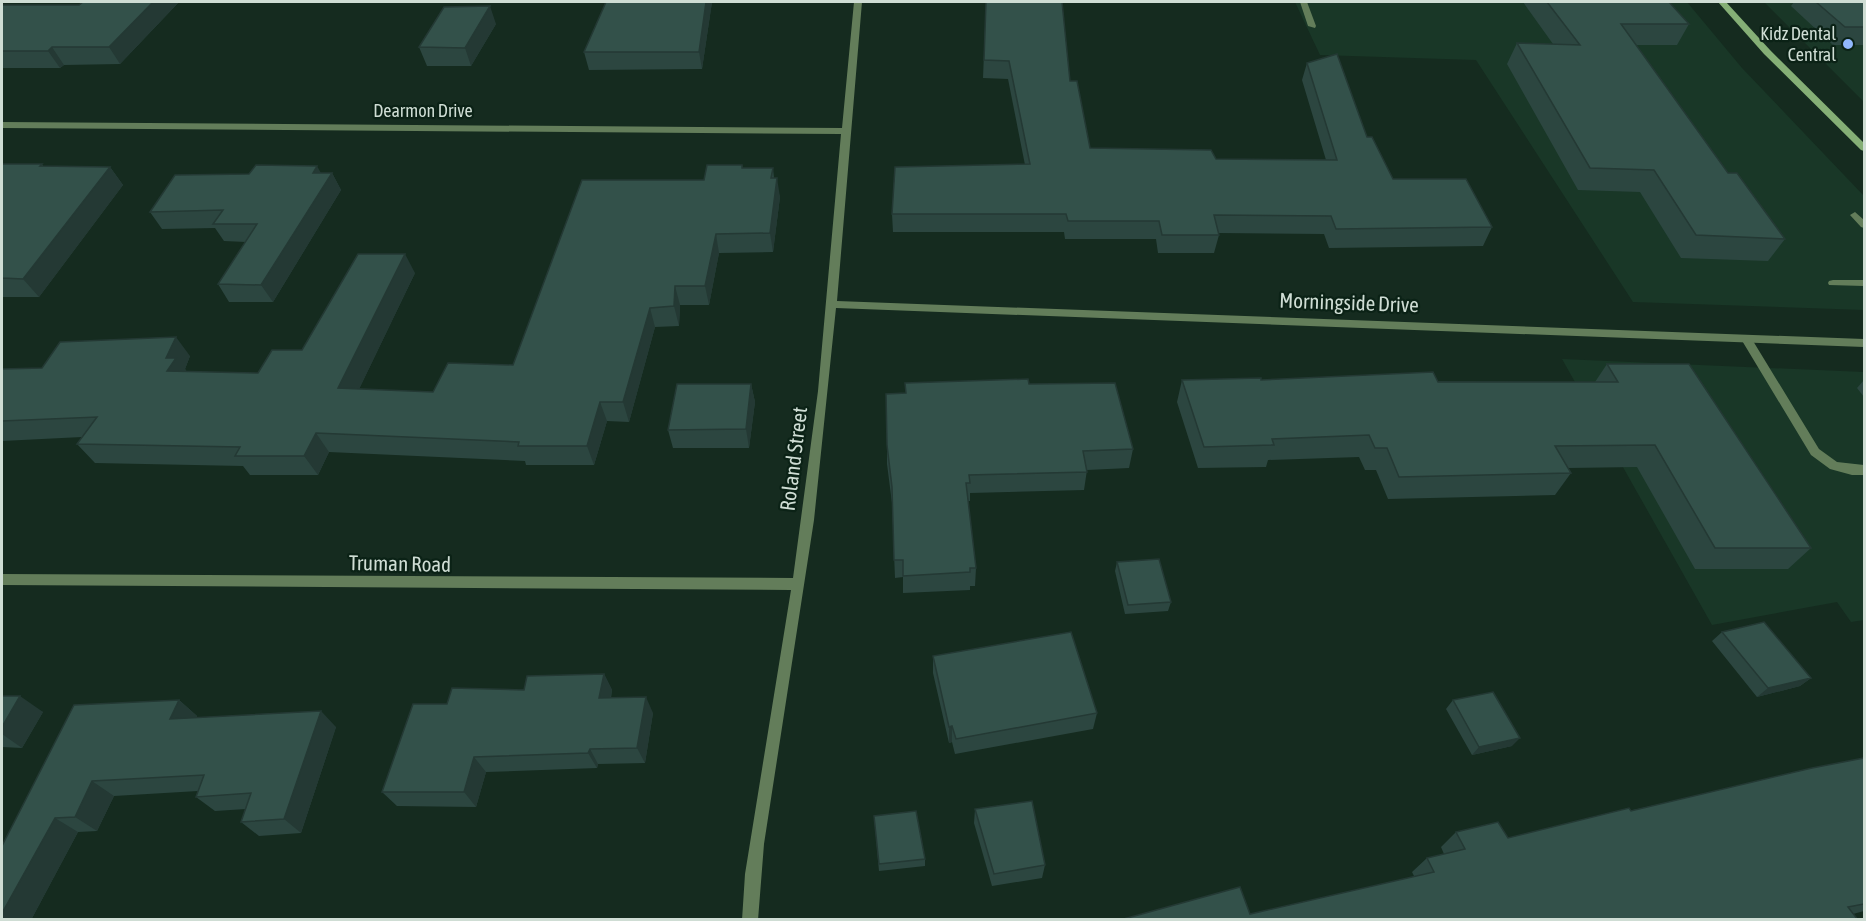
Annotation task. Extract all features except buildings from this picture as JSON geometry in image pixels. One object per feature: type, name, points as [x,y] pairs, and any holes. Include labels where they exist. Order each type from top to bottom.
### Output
[{"type":"main road","points":[[1722,2],[1753,37],[1864,148]]},
{"type":"street","name":"Roland Street","points":[[750,920],[752,873],[770,749],[799,584],[814,474],[832,304],[845,130],[858,2]]},
{"type":"street","points":[[1303,2],[1312,26]]},
{"type":"street","name":"Dearmon Drive","points":[[2,125],[845,130]]},
{"type":"street","points":[[1855,215],[1864,225]]},
{"type":"street","points":[[1833,283],[1864,283]]},
{"type":"street","name":"Morningside Drive","points":[[832,304],[1864,343]]},
{"type":"street","points":[[1746,339],[1815,452],[1834,466],[1864,470]]},
{"type":"street","name":"Truman Road","points":[[2,580],[799,584]]},
{"type":"shaded area","points":[[1295,2],[1687,2],[1742,68],[1864,196],[1864,310],[1633,302],[1476,60],[1320,55]]},
{"type":"shaded area","points":[[1764,2],[1841,2],[1864,21],[1864,102]]},
{"type":"shaded area","points":[[1562,359],[1864,372],[1864,620],[1851,622],[1837,602],[1712,625]]},
{"type":"place","name":"Kidz Dental Central","points":[[1848,44]]}]
